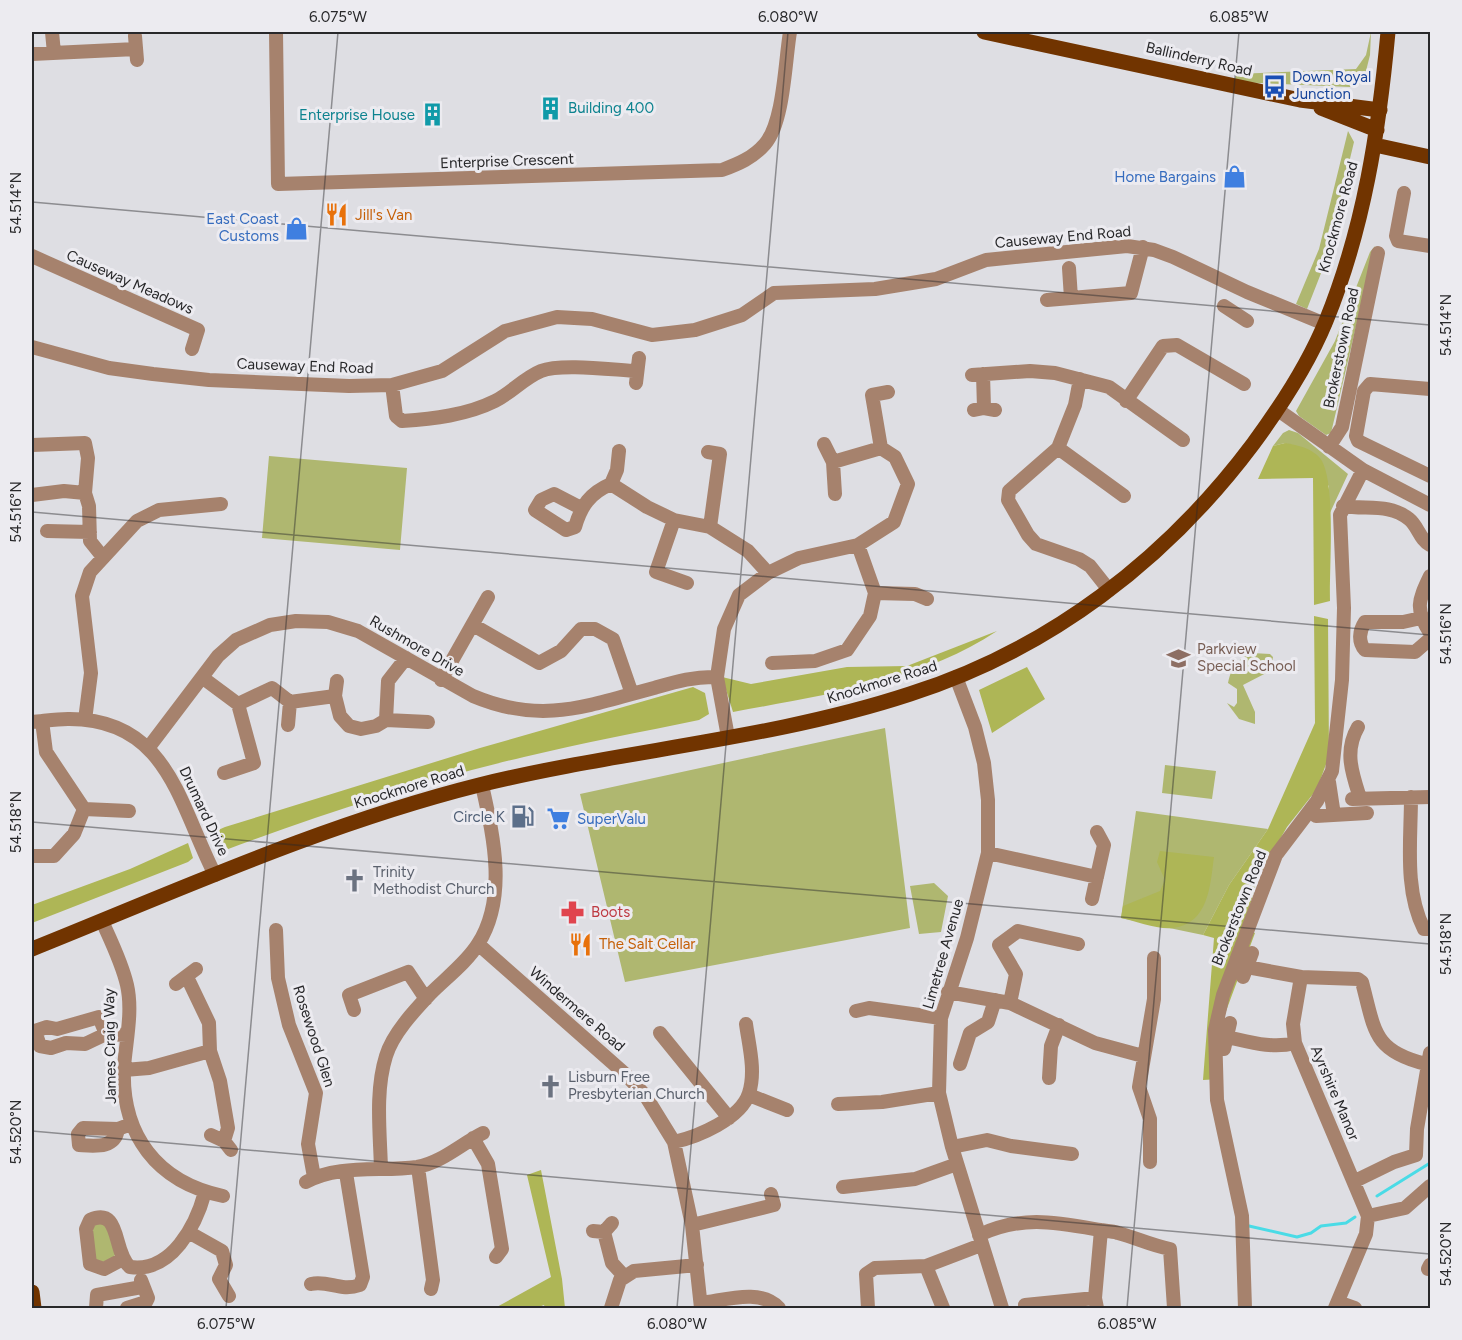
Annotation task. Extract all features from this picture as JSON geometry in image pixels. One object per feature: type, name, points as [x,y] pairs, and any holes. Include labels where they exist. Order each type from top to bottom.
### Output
[{"type":"main road","name":"Ballinderry Road","points":[[984,32],[1024,35],[1300,100],[1380,110]]},
{"type":"main road","name":"Knockmore Road","points":[[32,949],[215,875],[374,815],[482,784],[834,716],[913,694],[956,677],[1039,637],[1109,590],[1144,563],[1203,506],[1278,410],[1325,324],[1352,249],[1375,145],[1388,32]]},
{"type":"main road","name":"Ballinderry Road","points":[[1300,100],[1377,130]]},
{"type":"main road","points":[[1375,145],[1431,157]]},
{"type":"main road","points":[[32,1292],[34,1308]]},
{"type":"street","points":[[52,32],[54,53]]},
{"type":"street","name":"Enterprise Crescent","points":[[276,32],[278,184],[722,170],[747,160],[766,144],[777,121],[790,32]]},
{"type":"street","points":[[32,54],[136,48]]},
{"type":"street","points":[[1405,200],[1396,236],[1398,241],[1431,246]]},
{"type":"street","name":"Causeway End Road","points":[[32,350],[108,368],[209,380],[349,386],[392,385],[442,371],[505,331],[557,317],[592,319],[652,335],[695,330],[742,315],[774,292],[875,289],[936,279],[986,260],[1127,246],[1143,247],[1173,257],[1247,292],[1325,324]]},
{"type":"street","points":[[1047,300],[1131,293],[1143,247]]},
{"type":"street","name":"Brokerstown Road","points":[[1329,447],[1342,427],[1378,253]]},
{"type":"street","name":"Causeway Meadows","points":[[32,256],[198,330],[192,349]]},
{"type":"street","points":[[1069,268],[1071,298]]},
{"type":"street","points":[[1224,306],[1242,317],[1247,292]]},
{"type":"street","points":[[1126,401],[1164,346],[1177,345],[1244,384]]},
{"type":"street","points":[[392,385],[396,416],[402,422],[442,417],[496,401],[542,370],[573,368],[637,371]]},
{"type":"street","points":[[984,409],[977,374],[1030,371],[1055,373],[1109,387],[1183,440]]},
{"type":"street","points":[[1080,379],[1075,405],[1058,448],[1010,491],[1008,500],[1028,535],[1036,544],[1079,559],[1090,566],[1109,590]]},
{"type":"street","points":[[1431,389],[1370,384],[1364,391],[1356,436],[1358,441],[1431,476]]},
{"type":"street","points":[[728,737],[717,677],[724,629],[739,595],[768,573],[800,558],[858,545],[894,522],[908,484],[895,457],[881,448],[872,395],[888,392]]},
{"type":"street","points":[[1278,410],[1363,470],[1431,505]]},
{"type":"street","points":[[32,445],[85,443],[88,458],[87,500],[90,541],[102,556]]},
{"type":"street","points":[[824,444],[833,462],[836,494]]},
{"type":"street","points":[[833,462],[881,448]]},
{"type":"street","points":[[1058,448],[1124,496]]},
{"type":"street","points":[[581,508],[596,490],[610,484],[617,470],[619,451]]},
{"type":"street","points":[[708,452],[720,454],[710,527]]},
{"type":"street","name":"Brokerstown Road","points":[[1245,1308],[1242,1216],[1216,1100],[1215,1030],[1222,995],[1276,855],[1329,782],[1332,771],[1342,680],[1344,608],[1340,524],[1343,506],[1363,470]]},
{"type":"street","points":[[610,484],[647,507],[674,520],[710,527],[748,551],[768,573]]},
{"type":"street","points":[[32,495],[64,492],[87,500]]},
{"type":"street","points":[[85,720],[91,673],[82,596],[90,572],[102,556],[137,521],[159,510],[221,504]]},
{"type":"street","points":[[1343,506],[1386,507],[1410,519],[1426,543],[1431,545]]},
{"type":"street","points":[[674,520],[656,572],[687,583]]},
{"type":"street","points":[[47,531],[90,532]]},
{"type":"street","points":[[772,663],[815,661],[847,650],[870,616],[875,593],[858,545]]},
{"type":"street","points":[[1431,576],[1419,605],[1421,618],[1431,633]]},
{"type":"street","points":[[875,593],[915,594],[927,599]]},
{"type":"street","points":[[441,680],[488,597]]},
{"type":"street","points":[[1421,618],[1365,622],[1360,629],[1360,645],[1365,650],[1415,652],[1431,639]]},
{"type":"street","name":"Rushmore Drive","points":[[149,747],[218,656],[236,640],[270,625],[296,621],[328,622],[358,631],[441,680],[493,705],[535,712],[588,707],[698,676],[717,677]]},
{"type":"street","points":[[473,626],[539,663],[561,651],[581,629],[595,628],[614,639],[632,694]]},
{"type":"street","points":[[386,720],[388,681],[406,658]]},
{"type":"street","name":"Limetree Avenue","points":[[956,677],[975,727],[984,763],[988,800],[988,853],[967,938],[941,1018],[939,1093],[952,1147],[1002,1308]]},
{"type":"street","points":[[203,678],[238,704],[254,763],[224,773]]},
{"type":"street","points":[[337,681],[335,696],[340,716],[349,726],[361,729],[376,726],[386,720],[428,722]]},
{"type":"street","points":[[238,704],[272,688],[290,702],[335,696]]},
{"type":"street","points":[[288,725],[290,702]]},
{"type":"street","name":"Drumard Drive","points":[[37,722],[85,720],[113,726],[149,747],[164,764],[182,796],[215,875]]},
{"type":"street","points":[[37,722],[46,752],[84,809]]},
{"type":"street","points":[[1358,727],[1349,742],[1350,770],[1356,798],[1431,797]]},
{"type":"street","points":[[1329,782],[1334,814]]},
{"type":"street","points":[[381,1169],[381,1076],[386,1053],[405,1024],[426,999],[478,945],[491,913],[496,883],[491,826],[482,784]]},
{"type":"street","points":[[1412,797],[1412,894],[1424,929],[1431,929]]},
{"type":"street","points":[[84,809],[129,811]]},
{"type":"street","points":[[32,856],[54,856],[74,834],[84,809]]},
{"type":"street","points":[[1316,816],[1367,813]]},
{"type":"street","points":[[1092,899],[1104,844],[1097,832]]},
{"type":"street","points":[[988,853],[1097,877]]},
{"type":"street","name":"James Craig Way","points":[[102,921],[127,985],[129,1011],[124,1070],[124,1126],[170,1175],[188,1186],[223,1196]]},
{"type":"street","points":[[1010,1003],[1016,974],[999,945],[1018,931],[1078,944]]},
{"type":"street","name":"Rosewood Glen","points":[[271,937],[289,1025],[316,1093],[308,1144],[310,1179],[381,1169],[418,1167],[441,1159],[478,1135],[488,1164],[502,1252]]},
{"type":"street","name":"Windermere Road","points":[[478,945],[624,1073],[645,1095],[674,1142],[692,1225],[701,1306]]},
{"type":"street","points":[[1252,953],[1245,972],[1358,979],[1362,982],[1378,1038],[1389,1050],[1401,1058],[1429,1059],[1416,1155],[1394,1161],[1355,1181]]},
{"type":"street","points":[[1150,1162],[1150,1119],[1139,1088],[1154,999],[1154,958]]},
{"type":"street","points":[[354,1010],[349,995],[408,972],[426,999]]},
{"type":"street","points":[[186,977],[209,1023],[210,1051],[220,1081],[228,1128],[222,1142]]},
{"type":"street","name":"Ayrshire Manor","points":[[1301,977],[1293,1024],[1296,1043],[1368,1216]]},
{"type":"street","points":[[948,992],[1010,1003],[1095,1043],[1143,1056]]},
{"type":"street","points":[[960,1064],[970,1033],[988,1022],[995,1000]]},
{"type":"street","points":[[856,1011],[869,1008],[941,1018]]},
{"type":"street","points":[[106,1034],[99,1017],[57,1029],[47,1027],[35,1031],[40,1046],[51,1048],[66,1042],[86,1044],[98,1041],[106,1034],[126,1035]]},
{"type":"street","points":[[1230,1023],[1225,1043],[1281,1046],[1296,1043]]},
{"type":"street","points":[[674,1142],[707,1131],[729,1118],[748,1095],[752,1069],[746,1024]]},
{"type":"street","points":[[1049,1078],[1051,1046],[1059,1025]]},
{"type":"street","points":[[660,1033],[729,1118]]},
{"type":"street","points":[[124,1070],[149,1068],[210,1051]]},
{"type":"street","points":[[838,1104],[882,1102],[939,1093]]},
{"type":"street","points":[[748,1095],[787,1110]]},
{"type":"street","points":[[952,1147],[987,1140],[1011,1146],[1072,1154]]},
{"type":"street","points":[[843,1187],[915,1179],[957,1164]]},
{"type":"street","points":[[418,1167],[436,1283]]},
{"type":"street","points":[[322,1267],[316,1283],[339,1288],[360,1285],[363,1276],[354,1237],[346,1173]]},
{"type":"street","points":[[121,1260],[104,1269],[90,1264],[81,1227],[97,1217],[108,1219],[114,1225],[121,1260],[130,1267],[140,1269],[159,1261],[190,1233],[205,1192]]},
{"type":"street","points":[[692,1225],[774,1205],[771,1194]]},
{"type":"street","points":[[1355,1308],[1337,1305],[1366,1233],[1368,1216],[1405,1208],[1428,1194]]},
{"type":"street","points":[[868,1308],[866,1274],[875,1268],[926,1266],[980,1240],[998,1227],[1024,1222],[1064,1222],[1117,1232],[1145,1245],[1170,1249],[1174,1308]]},
{"type":"street","points":[[603,1229],[612,1263],[624,1276]]},
{"type":"street","points":[[1025,1305],[1096,1303],[1101,1230]]},
{"type":"street","points":[[190,1233],[222,1251],[226,1265],[219,1279],[229,1296]]},
{"type":"street","points":[[611,1308],[612,1299],[624,1276],[634,1271],[697,1265]]},
{"type":"street","points":[[926,1266],[943,1308]]},
{"type":"street","points":[[127,1308],[146,1302],[147,1294],[142,1287],[140,1269]]},
{"type":"street","points":[[96,1308],[97,1295],[142,1287]]},
{"type":"street","points":[[701,1306],[755,1296],[772,1301],[779,1308]]},
{"type":"green space","points":[[1371,32],[1370,55],[1363,83],[1350,87],[1235,82],[1236,74],[1356,69],[1366,55]]},
{"type":"green space","points":[[1348,131],[1354,142],[1325,263],[1307,309],[1296,304],[1319,249]]},
{"type":"green space","points":[[1375,246],[1331,433],[1326,435],[1299,416],[1296,411],[1335,341],[1370,252]]},
{"type":"green space","points":[[1289,430],[1298,433],[1348,474],[1329,515],[1329,486],[1285,443],[1273,446],[1283,433]]},
{"type":"green space","points":[[1285,443],[1301,446],[1319,457],[1326,473],[1329,489],[1330,601],[1314,605],[1313,478],[1258,479],[1273,446]]},
{"type":"green space","points":[[269,456],[407,468],[400,550],[262,538]]},
{"type":"green space","points":[[1314,616],[1328,619],[1329,756],[1317,789],[1287,827],[1257,879],[1244,928],[1255,933],[1219,1030],[1221,1079],[1203,1080],[1214,938],[1203,935],[1229,885],[1268,829],[1315,723]]},
{"type":"green space","points":[[997,631],[936,663],[903,675],[836,692],[733,712],[722,677],[751,684],[847,667],[907,666]]},
{"type":"green space","points":[[1252,653],[1270,654],[1273,657],[1270,671],[1243,685],[1255,712],[1255,724],[1239,719],[1227,703],[1234,707],[1237,703],[1237,689],[1228,683],[1233,668],[1238,661]]},
{"type":"green space","points":[[1027,667],[1045,699],[992,733],[979,690]]},
{"type":"green space","points":[[693,687],[705,693],[709,714],[699,720],[486,766],[335,811],[223,851],[218,850],[207,835],[225,827],[480,748]]},
{"type":"green space","points":[[885,728],[910,928],[625,982],[580,794]]},
{"type":"green space","points":[[1165,765],[1216,771],[1212,799],[1162,793]]},
{"type":"green space","points":[[1136,811],[1268,829],[1229,885],[1203,935],[1121,918]]},
{"type":"green space","points":[[188,843],[193,858],[188,862],[32,923],[32,905],[130,869]]},
{"type":"green space","points":[[1160,851],[1214,857],[1206,902],[1194,919],[1185,925],[1173,928],[1154,927],[1121,918],[1123,906],[1160,891],[1165,880],[1157,862]]},
{"type":"green space","points":[[934,883],[948,896],[941,932],[919,934],[910,886]]},
{"type":"green space","points":[[541,1170],[562,1279],[565,1308],[545,1308],[544,1305],[536,1308],[495,1308],[551,1277],[527,1175]]},
{"type":"green space","points":[[105,1222],[116,1253],[110,1264],[93,1261],[93,1223]]},
{"type":"waterway","points":[[1377,1196],[1430,1163]]},
{"type":"waterway","points":[[1249,1226],[1297,1237],[1311,1233],[1321,1226],[1346,1223],[1355,1217]]},
{"type":"place","name":"Down Royal Junction","points":[[1274,86]]},
{"type":"place","name":"Building 400","points":[[550,108]]},
{"type":"place","name":"Enterprise House","points":[[433,115]]},
{"type":"place","name":"Home Bargains","points":[[1234,177]]},
{"type":"place","name":"Jill's Van","points":[[337,215]]},
{"type":"place","name":"East Coast Customs","points":[[297,228]]},
{"type":"place","name":"Parkview Special School","points":[[1179,658]]},
{"type":"place","name":"Circle K","points":[[523,817]]},
{"type":"place","name":"SuperValu","points":[[559,819]]},
{"type":"place","name":"Trinity Methodist Church","points":[[355,881]]},
{"type":"place","name":"Boots","points":[[573,912]]},
{"type":"place","name":"The Salt Cellar","points":[[581,944]]},
{"type":"place","name":"Lisburn Free Presbyterian Church","points":[[550,1086]]}]
